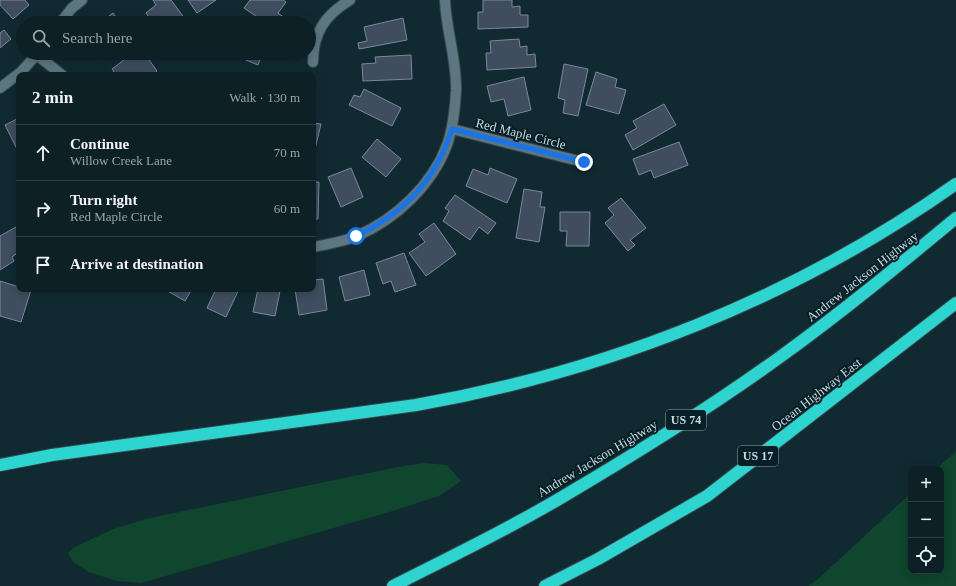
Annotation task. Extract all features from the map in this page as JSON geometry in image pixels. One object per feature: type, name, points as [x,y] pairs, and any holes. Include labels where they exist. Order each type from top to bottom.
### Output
[{"type":"highway","points":[[0,465],[52,455],[416,405],[511,386],[560,372],[659,340],[735,309],[837,259],[956,184]]},
{"type":"highway","name":"Andrew Jackson Highway","points":[[393,586],[473,546],[563,497],[681,424],[780,357],[866,292],[956,218]]},
{"type":"highway","name":"Ocean Highway East","points":[[545,586],[598,559],[707,496],[956,302]]},
{"type":"street","points":[[66,16],[72,8],[82,0]]},
{"type":"street","points":[[316,36],[329,16],[350,0]]},
{"type":"street","points":[[316,246],[334,243],[356,236],[376,227],[395,213],[411,199],[425,182],[447,145],[452,129],[455,109],[456,83],[445,0]]},
{"type":"street","points":[[21,72],[32,60]]},
{"type":"street","points":[[44,60],[58,72]]},
{"type":"street","points":[[0,88],[16,76]]},
{"type":"street","name":"Red Maple Circle","points":[[452,129],[584,162]]},
{"type":"green space","points":[[956,451],[956,586],[808,586],[818,579],[908,496],[908,574],[944,574],[944,466],[939,466]]},
{"type":"green space","points":[[425,463],[447,465],[461,481],[439,496],[393,511],[141,583],[117,581],[89,572],[73,562],[68,553],[73,548],[113,529],[150,518],[403,466]]},
{"type":"building","points":[[0,0],[25,0],[29,5],[13,19],[0,5]]},
{"type":"building","points":[[153,0],[171,0],[183,16],[148,16],[146,13],[156,5]]},
{"type":"building","points":[[188,0],[216,0],[197,13]]},
{"type":"building","points":[[250,0],[283,0],[286,2],[278,13],[282,16],[256,16],[244,8]]},
{"type":"building","points":[[483,0],[512,0],[512,7],[520,6],[520,15],[528,15],[528,27],[478,29],[478,12],[483,12]]},
{"type":"building","points":[[403,18],[407,40],[359,49],[358,43],[367,41],[364,27]]},
{"type":"building","points":[[4,30],[11,39],[0,48],[0,33]]},
{"type":"building","points":[[519,39],[520,47],[527,46],[527,55],[535,54],[536,67],[487,70],[486,53],[491,53],[490,41]]},
{"type":"building","points":[[411,55],[412,79],[363,81],[362,64],[376,63],[375,57]]},
{"type":"building","points":[[124,60],[149,60],[157,71],[114,72],[112,69]]},
{"type":"building","points":[[246,60],[260,60],[258,65]]},
{"type":"building","points":[[564,64],[588,69],[578,116],[563,113],[565,100],[558,98]]},
{"type":"building","points":[[596,72],[617,79],[615,87],[626,90],[619,114],[586,105]]},
{"type":"building","points":[[524,77],[531,110],[508,116],[504,99],[491,102],[487,86]]},
{"type":"building","points":[[364,89],[401,108],[392,126],[349,105],[354,95],[360,97]]},
{"type":"building","points":[[664,104],[676,125],[633,150],[625,135],[637,128],[633,121]]},
{"type":"building","points":[[16,120],[16,147],[5,125]]},
{"type":"building","points":[[316,123],[321,124],[316,145]]},
{"type":"building","points":[[377,139],[401,159],[386,177],[362,157]]},
{"type":"building","points":[[679,142],[688,165],[654,178],[651,170],[639,175],[633,159]]},
{"type":"building","points":[[351,168],[363,197],[341,207],[328,177]]},
{"type":"building","points":[[490,168],[517,179],[507,203],[466,186],[473,169],[488,175]]},
{"type":"building","points":[[316,182],[319,182],[318,219],[316,219]]},
{"type":"building","points":[[524,189],[542,192],[540,207],[545,207],[539,242],[516,238]]},
{"type":"building","points":[[455,195],[496,223],[488,234],[479,227],[470,240],[443,221],[449,211],[445,208]]},
{"type":"building","points":[[621,198],[646,228],[630,240],[635,245],[628,251],[605,223],[614,215],[608,208]]},
{"type":"building","points":[[560,212],[590,212],[589,246],[566,246],[567,231],[560,231]]},
{"type":"building","points":[[434,223],[456,254],[426,276],[409,253],[425,242],[419,234]]},
{"type":"building","points":[[16,227],[16,254],[12,257],[14,261],[0,270],[0,236]]},
{"type":"building","points":[[404,253],[416,285],[395,292],[391,281],[383,284],[376,263]]},
{"type":"building","points":[[364,270],[370,295],[345,301],[339,277]]},
{"type":"building","points":[[323,279],[327,310],[299,315],[295,292],[316,292],[316,280]]},
{"type":"building","points":[[0,281],[16,286],[16,292],[30,292],[21,322],[0,316]]},
{"type":"building","points":[[169,292],[190,292],[185,301]]},
{"type":"building","points":[[215,292],[238,292],[226,317],[207,308]]},
{"type":"building","points":[[257,292],[280,292],[275,316],[253,312]]},
{"type":"route","points":[[356,236],[376,227],[411,199],[425,182],[439,160],[447,145],[452,129],[584,162]]}]
